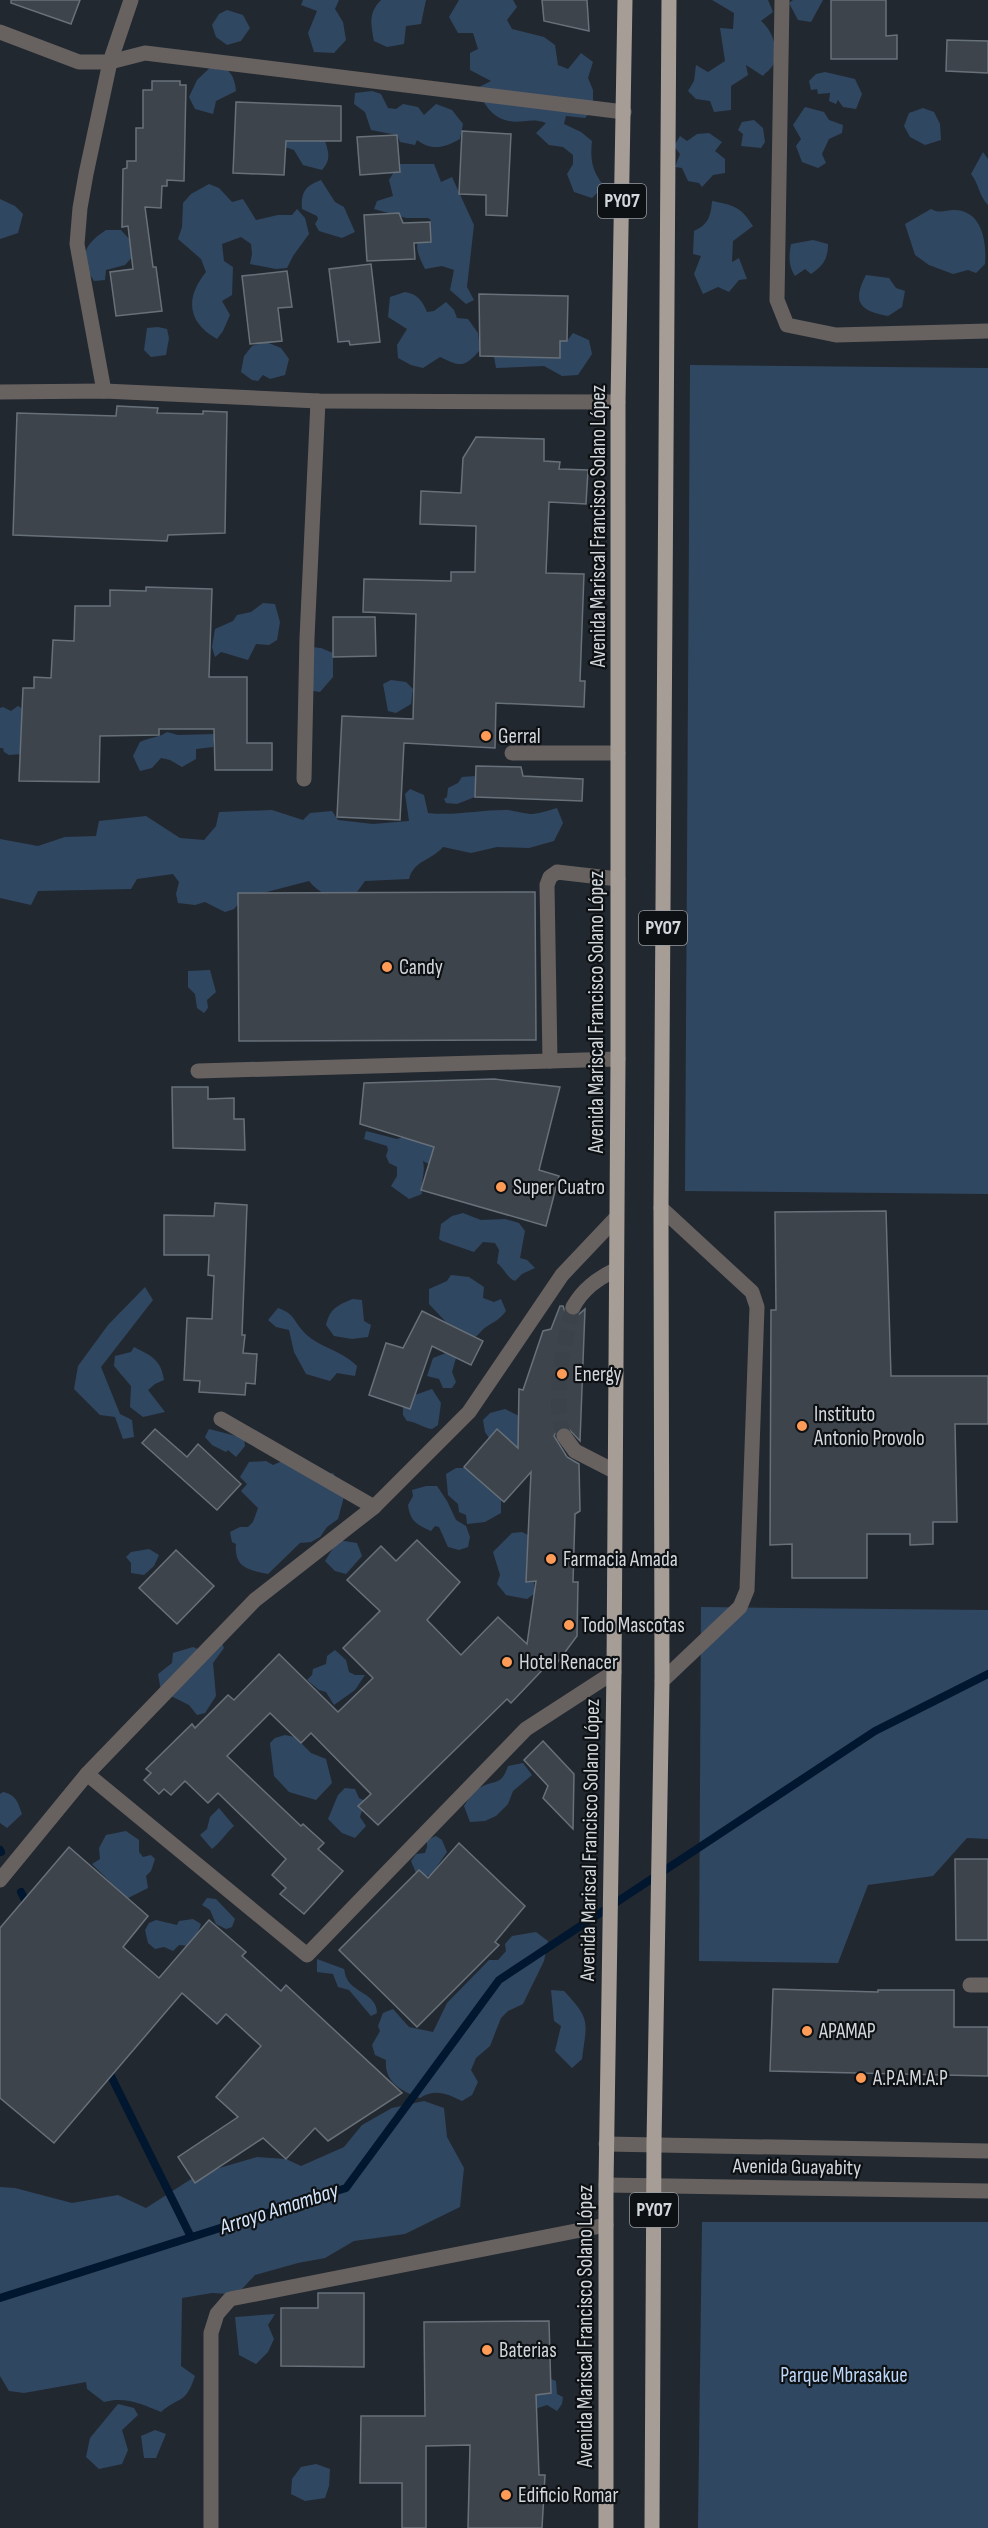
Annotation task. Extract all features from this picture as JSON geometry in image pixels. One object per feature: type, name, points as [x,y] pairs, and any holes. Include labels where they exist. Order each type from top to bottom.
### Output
[{"type":"main road","name":"Avenida Mariscal Francisco Solano López","points":[[606,2528],[606,2144],[614,1672],[615,1219],[618,1059],[618,402],[624,0]]},
{"type":"main road","name":"PY07","points":[[652,2528],[654,2144],[662,1681],[661,1208],[669,0]]},
{"type":"street","points":[[104,391],[77,244],[86,174],[110,62],[131,0]]},
{"type":"street","points":[[782,0],[777,300],[786,325],[836,335],[988,331]]},
{"type":"street","points":[[0,32],[79,62],[110,62],[145,53],[624,112]]},
{"type":"street","points":[[0,392],[104,391],[318,401],[618,402]]},
{"type":"street","points":[[304,779],[307,638],[318,401]]},
{"type":"street","points":[[512,753],[618,753]]},
{"type":"street","points":[[550,1061],[547,885],[550,877],[557,872],[618,879]]},
{"type":"street","points":[[198,1071],[618,1059]]},
{"type":"street","points":[[661,1208],[752,1292],[757,1307],[747,1590],[740,1607],[662,1681]]},
{"type":"street","points":[[0,1880],[87,1774],[255,1600],[374,1507],[469,1413],[562,1275],[615,1219]]},
{"type":"street","points":[[573,1307],[579,1297],[596,1280],[615,1270]]},
{"type":"street","points":[[221,1419],[374,1507]]},
{"type":"street","points":[[564,1436],[575,1451],[614,1471]]},
{"type":"street","points":[[87,1774],[307,1955],[526,1729],[614,1672]]},
{"type":"street","points":[[970,1985],[988,1985]]},
{"type":"street","name":"Avenida Guayabity","points":[[606,2144],[988,2151]]},
{"type":"street","name":"Avenida Guayabity","points":[[606,2185],[988,2191]]},
{"type":"street","points":[[211,2528],[211,2333],[217,2314],[230,2299],[606,2225]]},
{"type":"green space","points":[[303,0],[339,0],[335,9],[343,22],[346,40],[334,53],[314,52],[308,33],[317,11],[301,5]]},
{"type":"green space","points":[[381,0],[426,0],[421,24],[406,26],[404,44],[387,47],[374,41],[372,14]]},
{"type":"green space","points":[[459,0],[513,0],[517,7],[507,20],[512,29],[544,37],[555,45],[558,65],[568,69],[581,53],[593,62],[588,78],[593,90],[593,109],[585,118],[566,116],[564,124],[581,132],[592,141],[593,165],[604,186],[592,198],[574,192],[567,174],[573,164],[573,155],[563,147],[549,145],[536,133],[546,123],[514,122],[503,119],[497,117],[485,104],[477,88],[491,81],[470,70],[470,53],[478,49],[473,33],[458,33],[449,17]]},
{"type":"green space","points":[[712,0],[768,0],[773,12],[761,21],[772,35],[775,47],[773,65],[763,76],[746,65],[748,75],[731,86],[731,110],[714,112],[710,101],[696,99],[688,91],[694,81],[696,65],[708,72],[725,61],[720,28],[733,29],[734,13]]},
{"type":"green space","points":[[793,0],[823,0],[811,22],[798,20],[789,3]]},
{"type":"green space","points":[[227,10],[243,15],[250,28],[241,41],[227,45],[216,37],[212,25],[219,14]]},
{"type":"green space","points":[[215,63],[230,73],[236,91],[216,101],[213,114],[195,109],[189,97],[197,80]]},
{"type":"green space","points":[[825,72],[855,79],[862,94],[856,109],[843,107],[838,100],[836,104],[829,101],[830,93],[818,94],[817,89],[811,90],[809,81],[816,74]]},
{"type":"green space","points":[[372,91],[381,94],[388,108],[396,109],[403,104],[418,107],[424,115],[436,104],[452,110],[463,124],[460,139],[443,146],[433,147],[417,140],[415,145],[400,142],[397,135],[371,130],[365,112],[354,104],[355,93]]},
{"type":"green space","points":[[805,107],[824,112],[829,120],[843,125],[842,133],[829,139],[822,154],[826,163],[818,168],[802,162],[796,146],[801,139],[793,125]]},
{"type":"green space","points":[[923,108],[934,112],[940,124],[941,140],[925,145],[910,137],[904,126],[909,113]]},
{"type":"green space","points":[[754,120],[763,128],[765,142],[761,148],[741,146],[743,134],[738,130],[742,122]]},
{"type":"green space","points":[[286,132],[302,141],[325,141],[328,156],[327,163],[322,170],[303,165],[294,150],[285,147]]},
{"type":"green space","points":[[709,133],[722,142],[715,151],[725,159],[725,173],[713,175],[702,187],[699,183],[688,181],[682,168],[675,167],[680,154],[674,146],[680,136],[687,141],[697,134]]},
{"type":"green space","points":[[983,152],[988,159],[988,205],[971,174]]},
{"type":"green space","points":[[399,164],[434,164],[441,182],[452,177],[474,225],[467,287],[474,300],[466,304],[450,290],[454,270],[442,266],[425,269],[417,248],[419,238],[431,220],[406,218],[374,209],[377,201],[393,196],[389,180]]},
{"type":"green space","points":[[321,180],[335,202],[344,207],[355,232],[342,238],[319,231],[315,224],[317,216],[302,209],[305,190]]},
{"type":"green space","points":[[209,184],[219,188],[232,202],[243,199],[256,220],[278,215],[292,215],[297,209],[305,218],[309,234],[287,268],[276,269],[250,264],[251,244],[241,237],[222,244],[224,261],[233,267],[232,295],[222,301],[230,315],[217,339],[200,325],[192,309],[195,291],[206,272],[201,259],[178,239],[182,227],[183,203],[191,194]]},
{"type":"green space","points":[[0,199],[15,206],[23,214],[18,233],[0,239]]},
{"type":"green space","points":[[712,201],[736,208],[753,226],[733,241],[732,262],[739,258],[747,279],[739,280],[729,292],[718,287],[703,294],[694,274],[701,256],[693,254],[694,231],[703,226],[708,219]]},
{"type":"green space","points":[[931,209],[940,212],[963,211],[977,221],[985,246],[985,264],[976,273],[968,270],[953,274],[929,265],[915,255],[905,224]]},
{"type":"green space","points":[[106,230],[121,230],[130,240],[135,254],[125,265],[106,270],[105,280],[94,281],[86,265],[85,252],[92,241]]},
{"type":"green space","points":[[813,240],[828,244],[824,262],[811,274],[805,269],[795,276],[790,260],[791,244]]},
{"type":"green space","points":[[866,275],[889,278],[896,288],[905,291],[902,307],[888,316],[865,308],[859,299],[859,293]]},
{"type":"green space","points":[[405,292],[419,298],[427,312],[434,311],[446,302],[454,310],[457,318],[468,319],[478,333],[480,350],[466,363],[453,363],[440,357],[423,368],[398,358],[397,345],[407,329],[388,317],[390,297]]},
{"type":"green space","points":[[147,328],[167,329],[169,338],[166,355],[151,357],[144,350]]},
{"type":"green space","points":[[573,333],[589,340],[592,354],[578,375],[562,376],[544,366],[496,368],[494,357],[560,358],[560,341],[567,341]]},
{"type":"green space","points":[[266,342],[281,348],[289,359],[285,375],[270,379],[263,375],[258,381],[252,380],[241,372],[244,356],[252,346]]},
{"type":"green space","points":[[690,365],[988,368],[988,1194],[685,1191]]},
{"type":"green space","points":[[263,603],[275,604],[280,622],[277,640],[269,645],[256,644],[248,660],[221,652],[215,657],[212,647],[215,629],[233,621],[237,615],[251,612]]},
{"type":"green space","points":[[311,647],[333,653],[333,677],[320,692],[313,691]]},
{"type":"green space","points":[[391,680],[406,682],[413,689],[411,704],[396,713],[388,711],[383,684]]},
{"type":"green space","points":[[18,706],[27,711],[21,754],[9,755],[4,752],[3,748],[0,748],[0,708],[11,711]]},
{"type":"green space","points":[[167,732],[178,735],[215,734],[213,747],[196,749],[196,759],[182,767],[161,758],[152,768],[140,771],[133,756],[140,742]]},
{"type":"green space","points":[[475,776],[475,797],[457,804],[446,803],[444,799],[447,797],[448,788],[458,783],[462,777]]},
{"type":"green space","points":[[410,789],[424,795],[428,813],[505,810],[533,814],[557,808],[563,823],[554,841],[529,848],[497,847],[471,853],[443,847],[419,864],[409,879],[365,881],[349,903],[322,893],[309,881],[242,900],[234,909],[225,912],[205,902],[195,905],[178,903],[176,894],[179,882],[173,874],[137,879],[131,889],[38,891],[31,905],[0,898],[0,839],[38,846],[65,837],[96,836],[99,821],[146,816],[180,838],[204,840],[216,826],[219,812],[272,810],[303,820],[310,813],[332,811],[338,820],[373,824],[409,821],[405,794]]},
{"type":"green space","points":[[210,970],[216,992],[207,1000],[208,1008],[204,1013],[197,1008],[195,994],[188,987],[188,971]]},
{"type":"green space","points":[[366,1131],[397,1139],[409,1135],[445,1145],[433,1166],[423,1161],[422,1194],[409,1199],[391,1186],[397,1176],[397,1167],[389,1163],[386,1156],[387,1146],[364,1139]]},
{"type":"green space","points":[[463,1213],[481,1220],[505,1219],[519,1223],[525,1231],[520,1258],[527,1260],[535,1268],[522,1274],[515,1281],[497,1263],[499,1250],[495,1243],[483,1242],[474,1252],[439,1239],[441,1224],[452,1216]]},
{"type":"green space","points":[[451,1275],[469,1277],[484,1287],[483,1298],[494,1302],[501,1299],[506,1311],[475,1337],[446,1322],[429,1304],[429,1289],[447,1281]]},
{"type":"green space","points":[[145,1287],[153,1300],[101,1367],[120,1414],[132,1420],[134,1437],[123,1439],[115,1417],[100,1415],[74,1389],[78,1366],[108,1325]]},
{"type":"green space","points":[[353,1299],[362,1300],[364,1321],[371,1325],[368,1337],[352,1339],[334,1336],[326,1325],[332,1311]]},
{"type":"green space","points":[[278,1308],[290,1314],[308,1336],[357,1366],[355,1376],[337,1373],[330,1381],[306,1374],[294,1352],[289,1330],[276,1327],[268,1320]]},
{"type":"green space","points":[[134,1347],[151,1356],[161,1368],[164,1380],[148,1390],[165,1412],[143,1417],[130,1407],[131,1386],[114,1366],[115,1356],[131,1352]]},
{"type":"green space","points":[[446,1353],[456,1358],[452,1372],[456,1382],[452,1388],[443,1388],[439,1379],[427,1376],[433,1358]]},
{"type":"green space","points":[[432,1389],[441,1403],[438,1425],[432,1429],[407,1421],[403,1415],[403,1406],[415,1395]]},
{"type":"green space","points":[[505,1409],[519,1416],[523,1445],[517,1447],[498,1430],[489,1438],[485,1432],[483,1420],[490,1413]]},
{"type":"green space","points":[[209,1429],[244,1438],[245,1446],[236,1457],[228,1450],[226,1452],[212,1445],[205,1437]]},
{"type":"green space","points":[[291,1457],[315,1475],[333,1473],[345,1493],[338,1519],[327,1527],[320,1537],[311,1542],[300,1543],[268,1574],[254,1571],[240,1563],[237,1558],[236,1544],[232,1542],[230,1532],[240,1527],[248,1527],[253,1522],[258,1508],[241,1491],[247,1484],[240,1477],[249,1462],[266,1461],[273,1465]]},
{"type":"green space","points":[[456,1468],[466,1468],[501,1500],[501,1513],[485,1522],[467,1524],[466,1515],[459,1512],[458,1504],[448,1495],[446,1474]]},
{"type":"green space","points":[[437,1486],[456,1520],[466,1526],[470,1537],[468,1547],[459,1550],[448,1547],[439,1527],[435,1526],[431,1531],[412,1519],[408,1505],[413,1496],[412,1490]]},
{"type":"green space","points":[[522,1532],[528,1535],[527,1582],[534,1581],[534,1594],[527,1599],[506,1595],[497,1584],[500,1575],[493,1552],[512,1533]]},
{"type":"green space","points":[[338,1540],[357,1543],[362,1556],[346,1574],[335,1571],[325,1561]]},
{"type":"green space","points":[[149,1549],[159,1555],[154,1566],[144,1575],[131,1573],[131,1563],[126,1557],[131,1552]]},
{"type":"green space","points":[[701,1607],[988,1610],[988,1839],[967,1838],[933,1876],[868,1885],[838,1963],[699,1961]]},
{"type":"green space","points":[[221,1641],[224,1648],[213,1663],[216,1696],[205,1713],[197,1715],[189,1705],[161,1691],[158,1674],[172,1663],[173,1653],[193,1647],[208,1653]]},
{"type":"green space","points":[[335,1650],[346,1660],[349,1672],[355,1675],[365,1675],[355,1690],[334,1705],[326,1692],[319,1690],[307,1680],[312,1675],[313,1669],[326,1664],[327,1656]]},
{"type":"green space","points":[[285,1735],[295,1737],[311,1753],[326,1759],[332,1783],[316,1800],[289,1792],[274,1776],[270,1743],[275,1738]]},
{"type":"green space","points":[[523,1763],[532,1775],[513,1791],[508,1804],[496,1816],[485,1821],[470,1822],[464,1806],[473,1793],[485,1785],[500,1780],[508,1766]]},
{"type":"green space","points":[[345,1788],[355,1789],[359,1798],[365,1801],[360,1817],[366,1826],[355,1838],[342,1833],[328,1819],[338,1795]]},
{"type":"green space","points":[[3,1792],[16,1800],[22,1814],[7,1828],[0,1823],[0,1794]]},
{"type":"green space","points":[[219,1808],[234,1826],[212,1849],[200,1835],[207,1829],[210,1817]]},
{"type":"green space","points":[[126,1831],[139,1840],[139,1852],[143,1857],[151,1855],[155,1859],[151,1871],[146,1876],[148,1888],[128,1898],[92,1864],[100,1859],[99,1848],[106,1835]]},
{"type":"green space","points":[[436,1836],[442,1840],[447,1852],[431,1875],[426,1876],[419,1870],[416,1873],[411,1861],[416,1854],[425,1853],[427,1840]]},
{"type":"green space","points":[[207,1898],[216,1899],[235,1919],[232,1927],[226,1929],[216,1924],[210,1910],[202,1905]]},
{"type":"green space","points":[[193,1919],[201,1924],[196,1938],[189,1946],[179,1945],[173,1951],[164,1947],[155,1949],[148,1943],[145,1930],[149,1923],[156,1920],[177,1925],[179,1921]]},
{"type":"green space","points":[[536,1932],[548,1941],[544,1961],[523,2004],[508,2011],[501,2018],[490,2046],[476,2058],[471,2070],[478,2082],[472,2095],[462,2101],[447,2094],[436,2093],[420,2098],[395,2085],[388,2074],[386,2060],[375,2055],[372,2045],[380,2031],[378,2026],[383,2013],[393,2009],[409,2027],[433,2032],[447,2003],[489,1960],[498,1960],[506,1951],[505,1944],[512,1936]]},
{"type":"green space","points":[[317,1959],[344,1969],[350,1984],[373,2002],[377,2013],[371,2016],[349,1990],[338,1987],[333,1974],[317,1972]]},
{"type":"green space","points":[[551,1990],[564,1991],[579,2009],[585,2022],[582,2059],[572,2068],[555,2051],[561,2026],[554,2021]]},
{"type":"green space","points":[[424,2101],[444,2108],[447,2137],[464,2168],[460,2207],[405,2234],[354,2241],[325,2258],[255,2275],[242,2289],[228,2294],[212,2293],[182,2298],[181,2366],[195,2376],[185,2396],[161,2412],[126,2400],[104,2402],[87,2389],[86,2382],[24,2393],[9,2391],[0,2376],[0,2187],[15,2188],[72,2203],[118,2195],[146,2208],[199,2174],[257,2157],[286,2159],[301,2166],[344,2147],[362,2125],[392,2108]]},
{"type":"green space","name":"Parque Mbrasakue","points":[[702,2222],[988,2222],[988,2528],[698,2528]]},
{"type":"green space","points":[[275,2314],[268,2325],[274,2339],[268,2352],[256,2364],[239,2355],[235,2317]]},
{"type":"green space","points":[[551,2379],[556,2381],[557,2394],[563,2397],[562,2404],[557,2411],[547,2405],[538,2408],[529,2405],[529,2394],[550,2393]]},
{"type":"green space","points":[[118,2404],[134,2408],[138,2415],[122,2430],[128,2450],[122,2464],[99,2469],[86,2457],[90,2438]]},
{"type":"green space","points":[[155,2430],[166,2434],[156,2458],[144,2458],[141,2436]]},
{"type":"green space","points":[[316,2464],[330,2469],[329,2486],[325,2498],[305,2501],[291,2494],[292,2479],[301,2467]]},
{"type":"building","points":[[11,0],[80,0],[71,24],[11,3]]},
{"type":"building","points":[[542,0],[587,0],[589,31],[544,21]]},
{"type":"building","points":[[831,0],[886,0],[886,36],[897,35],[897,59],[831,59]]},
{"type":"building","points":[[947,40],[988,41],[988,73],[946,71]]},
{"type":"building","points":[[152,81],[180,81],[180,85],[186,85],[184,181],[167,180],[167,186],[162,186],[161,208],[145,207],[162,311],[116,316],[110,272],[133,269],[128,226],[122,227],[123,169],[127,168],[127,161],[136,161],[136,128],[143,128],[143,90],[152,90]]},
{"type":"building","points":[[236,102],[341,106],[341,141],[286,141],[284,175],[233,173]]},
{"type":"building","points":[[462,131],[511,134],[507,216],[486,215],[486,195],[459,194]]},
{"type":"building","points":[[397,135],[400,172],[360,175],[357,137]]},
{"type":"building","points":[[399,213],[403,223],[430,222],[431,242],[414,243],[415,259],[367,261],[364,215]]},
{"type":"building","points":[[371,264],[380,342],[350,345],[349,341],[338,342],[329,269]]},
{"type":"building","points":[[287,271],[292,307],[278,308],[282,341],[250,344],[242,276]]},
{"type":"building","points":[[479,294],[568,296],[567,341],[560,341],[560,358],[480,356]]},
{"type":"building","points":[[117,406],[158,408],[157,413],[227,412],[225,533],[168,535],[167,541],[13,535],[17,413],[116,416]]},
{"type":"building","points":[[476,437],[544,439],[544,461],[560,462],[559,469],[588,470],[586,504],[549,502],[546,573],[584,574],[580,681],[585,681],[584,707],[496,703],[495,748],[404,743],[400,820],[337,817],[342,716],[413,719],[416,614],[363,612],[364,579],[451,581],[451,572],[475,572],[476,526],[420,524],[421,491],[461,493],[463,458]]},
{"type":"building","points":[[146,587],[212,589],[209,677],[247,677],[247,743],[272,743],[272,770],[215,770],[214,729],[159,729],[159,735],[100,736],[99,782],[19,781],[23,688],[34,688],[34,677],[51,678],[53,640],[74,641],[75,606],[110,606],[110,590],[146,591]]},
{"type":"building","points":[[333,617],[375,617],[376,656],[333,657]]},
{"type":"building","points":[[476,766],[521,767],[523,776],[583,779],[582,801],[475,797]]},
{"type":"building","name":"Candy","points":[[535,892],[536,1040],[239,1041],[238,893]]},
{"type":"building","points":[[494,1079],[560,1087],[539,1170],[559,1176],[546,1226],[421,1190],[434,1147],[360,1124],[364,1083]]},
{"type":"building","points":[[172,1087],[208,1087],[208,1099],[234,1098],[234,1119],[244,1119],[245,1150],[173,1148]]},
{"type":"building","points":[[215,1203],[247,1205],[243,1353],[257,1354],[255,1384],[246,1383],[245,1395],[199,1392],[200,1381],[184,1380],[187,1318],[212,1319],[214,1276],[208,1275],[209,1255],[164,1255],[164,1215],[214,1216]]},
{"type":"building","points":[[886,1211],[891,1376],[988,1376],[988,1424],[955,1424],[957,1522],[933,1522],[933,1544],[910,1545],[910,1534],[867,1534],[867,1578],[792,1578],[792,1544],[770,1545],[771,1310],[776,1310],[775,1212]]},
{"type":"building","points":[[560,1306],[563,1306],[565,1312],[572,1317],[585,1309],[580,1441],[567,1427],[558,1429],[554,1436],[567,1457],[579,1464],[580,1511],[575,1514],[573,1582],[578,1582],[577,1636],[554,1667],[550,1662],[511,1703],[507,1699],[378,1825],[358,1806],[371,1794],[311,1733],[301,1743],[270,1713],[227,1756],[301,1826],[303,1824],[324,1843],[318,1849],[343,1871],[304,1914],[280,1894],[286,1888],[272,1875],[286,1859],[218,1793],[208,1803],[185,1781],[171,1795],[164,1789],[159,1794],[144,1780],[151,1773],[146,1769],[192,1724],[195,1728],[228,1695],[234,1700],[279,1654],[338,1712],[373,1678],[343,1648],[380,1611],[347,1580],[381,1546],[396,1561],[417,1540],[460,1582],[427,1620],[461,1655],[498,1617],[527,1644],[536,1581],[526,1582],[531,1472],[504,1502],[464,1467],[497,1429],[518,1448],[519,1389],[523,1390],[543,1331],[551,1329]]},
{"type":"building","points":[[422,1311],[483,1341],[471,1365],[432,1346],[410,1409],[369,1395],[386,1343],[403,1348]]},
{"type":"building","points":[[155,1429],[187,1457],[198,1444],[241,1484],[217,1510],[142,1443]]},
{"type":"building","points":[[176,1550],[214,1586],[177,1624],[139,1588]]},
{"type":"building","points":[[543,1741],[574,1774],[573,1829],[543,1798],[548,1786],[524,1760]]},
{"type":"building","points":[[459,1843],[525,1906],[495,1942],[499,1945],[417,2027],[339,1950],[419,1870],[428,1878]]},
{"type":"building","points":[[69,1847],[148,1916],[123,1947],[159,1978],[209,1920],[246,1952],[242,1956],[281,1991],[286,1985],[402,2093],[328,2141],[315,2128],[286,2159],[263,2138],[195,2183],[178,2157],[238,2117],[216,2097],[261,2046],[226,2014],[217,2024],[182,1993],[54,2143],[0,2098],[0,1928]]},
{"type":"building","points":[[955,1859],[988,1859],[988,1940],[956,1940]]},
{"type":"building","points":[[773,1989],[878,1992],[878,1990],[954,1990],[954,2027],[988,2027],[988,2076],[770,2071]]},
{"type":"building","points":[[318,2293],[364,2293],[364,2367],[281,2366],[281,2308],[318,2308]]},
{"type":"building","points":[[549,2321],[551,2393],[536,2395],[539,2475],[545,2475],[542,2528],[468,2528],[470,2445],[426,2446],[426,2528],[402,2528],[402,2483],[360,2483],[361,2416],[425,2416],[424,2322]]},
{"type":"waterway","name":"Arroyo Amambay","points":[[0,2298],[346,2188],[499,1980],[875,1731],[988,1674]]},
{"type":"waterway","points":[[21,1892],[28,1906]]},
{"type":"waterway","points":[[107,2068],[191,2237]]},
{"type":"tunnel","points":[[564,1436],[560,1421],[560,1372],[573,1307]]},
{"type":"place","name":"Gerral","points":[[486,736]]},
{"type":"place","name":"Candy","points":[[387,967]]},
{"type":"place","name":"Super Cuatro","points":[[501,1187]]},
{"type":"place","name":"Energy","points":[[562,1374]]},
{"type":"place","name":"Instituto Antonio Provolo","points":[[802,1426]]},
{"type":"place","name":"Farmacia Amada","points":[[551,1559]]},
{"type":"place","name":"Todo Mascotas","points":[[569,1625]]},
{"type":"place","name":"Hotel Renacer","points":[[507,1662]]},
{"type":"place","name":"APAMAP","points":[[807,2031]]},
{"type":"place","name":"A.P.A.M.A.P","points":[[861,2078]]},
{"type":"place","name":"Baterias","points":[[487,2350]]},
{"type":"place","name":"Edificio Romar","points":[[506,2495]]}]
